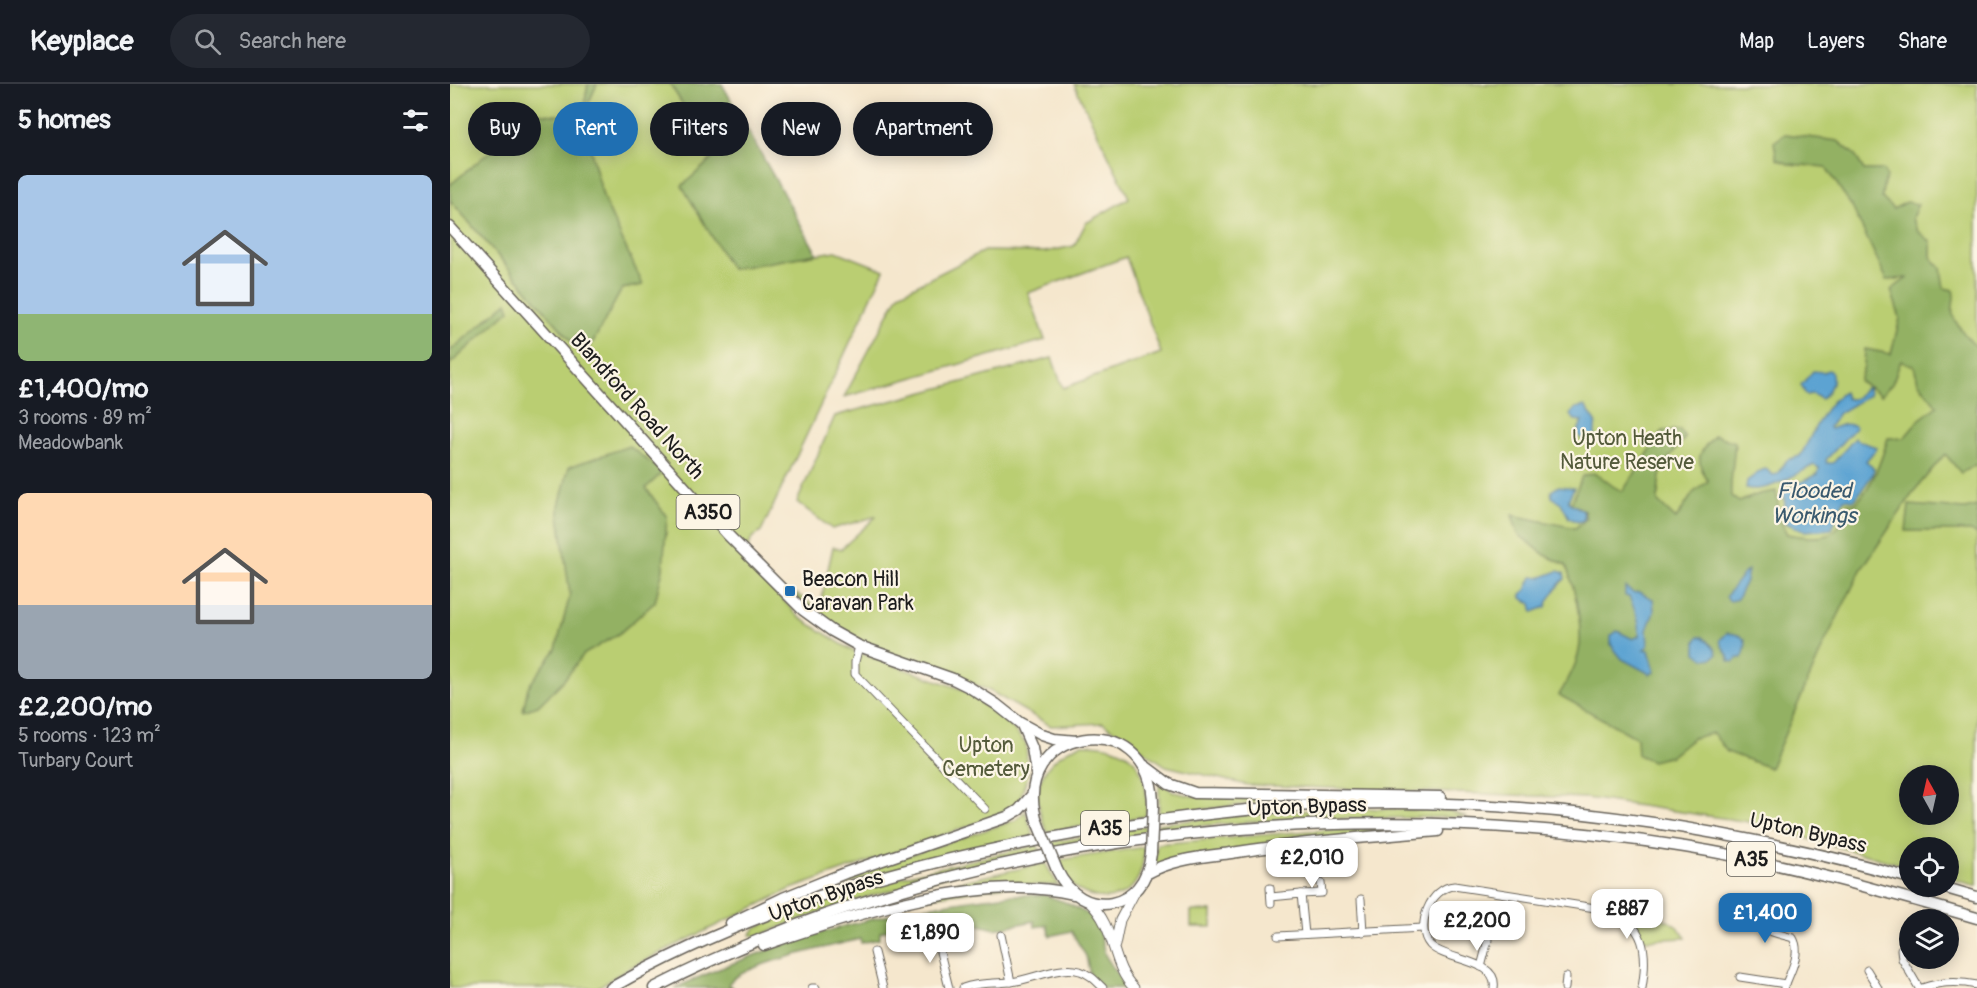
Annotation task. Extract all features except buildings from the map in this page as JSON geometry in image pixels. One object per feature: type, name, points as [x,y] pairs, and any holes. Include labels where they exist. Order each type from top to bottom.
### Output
[{"type":"highway","name":"Blandford Road North","points":[[450,227],[591,385],[776,585],[819,622],[859,646],[961,683],[996,704],[1020,723],[1054,740],[1077,741]]},
{"type":"highway","name":"Blandford Road North","points":[[1020,723],[1030,740],[1036,773]]},
{"type":"highway","points":[[1099,739],[1115,742],[1134,754],[1144,766],[1152,784],[1150,853],[1146,874],[1137,890],[1114,902],[1089,902],[1073,894],[1064,884],[1033,810],[1032,795],[1036,773],[1054,752],[1077,741],[1099,739]]},
{"type":"highway","name":"A35","points":[[1144,766],[1169,784],[1195,793],[1439,797],[1486,801],[1541,810]]},
{"type":"highway","name":"A35","points":[[687,949],[746,915],[812,886],[1007,818],[1019,810],[1032,795]]},
{"type":"highway","name":"Upton Bypass","points":[[611,988],[687,949],[790,906],[883,876],[963,855],[1088,831],[1200,815],[1313,805],[1407,803],[1541,810],[1630,819],[1708,831],[1807,851],[1899,875]]},
{"type":"highway","name":"Upton Bypass","points":[[654,988],[768,936],[864,902],[988,868],[1136,840],[1264,827],[1400,824],[1520,828],[1636,840],[1723,853],[1829,876],[1977,918]]},
{"type":"highway","name":"A35","points":[[1146,874],[1175,861],[1297,843],[1440,831],[1520,828]]},
{"type":"highway","name":"A35","points":[[676,976],[813,928],[902,904],[956,894],[1015,888],[1046,888],[1073,894]]},
{"type":"highway","points":[[1959,892],[1977,897]]},
{"type":"main road","points":[[1115,946],[1120,920],[1137,890]]},
{"type":"main road","points":[[1089,902],[1103,918],[1115,946],[1122,973],[1134,988]]},
{"type":"street","points":[[859,646],[855,674],[985,809]]},
{"type":"street","points":[[1270,888],[1271,900],[1301,894],[1322,893],[1322,883]]},
{"type":"street","points":[[1494,988],[1493,975],[1481,967],[1434,948],[1427,941],[1423,928],[1427,912],[1442,889],[1450,886],[1608,910],[1624,917],[1640,938],[1646,962],[1642,988]]},
{"type":"street","points":[[1301,894],[1305,934]]},
{"type":"street","points":[[1361,899],[1363,932]]},
{"type":"street","points":[[1740,977],[1785,986],[1797,952],[1793,938],[1759,928],[1751,920]]},
{"type":"street","points":[[1278,936],[1423,928]]},
{"type":"street","points":[[935,932],[949,988]]},
{"type":"street","points":[[1001,935],[1011,982]]},
{"type":"street","points":[[1481,967],[1488,940]]},
{"type":"street","points":[[874,952],[883,988]]},
{"type":"street","points":[[1867,969],[1878,988]]},
{"type":"street","points":[[1908,969],[1920,988],[1938,984],[1977,985]]},
{"type":"street","points":[[963,988],[980,983],[1011,982],[1065,970],[1078,970],[1090,975],[1103,988]]},
{"type":"street","points":[[1565,988],[1566,977]]},
{"type":"green space","points":[[450,84],[588,84],[585,102],[553,102],[553,115],[541,114],[541,102],[468,102],[468,156],[485,156],[450,185]]},
{"type":"green space","points":[[588,84],[597,84],[589,102],[585,102]]},
{"type":"green space","name":"Upton Cemetery","points":[[597,84],[670,84],[682,102],[650,102],[650,156],[716,156],[731,269],[836,251],[884,270],[761,532],[752,538],[744,558],[800,618],[851,650],[964,690],[1011,726],[1026,744],[1028,775],[1018,804],[986,820],[791,889],[627,969],[597,988],[450,988],[450,200],[584,356],[622,289],[642,285],[604,200],[592,156],[638,156],[638,102],[589,102]]},
{"type":"green space","points":[[670,84],[722,84],[732,102],[681,102]]},
{"type":"green space","name":"Upton Heath Nature Reserve","points":[[1074,84],[1977,84],[1977,886],[1959,881],[1959,837],[1899,837],[1899,864],[1749,822],[1586,798],[1247,785],[1166,766],[1103,723],[1051,726],[990,691],[913,658],[911,663],[880,651],[848,637],[819,619],[795,595],[797,594],[819,610],[833,547],[841,549],[877,516],[832,529],[797,502],[835,416],[1052,358],[1063,388],[1161,353],[1126,257],[1028,293],[1045,340],[844,397],[899,294],[984,251],[1045,252],[1074,246],[1086,223],[1129,198]]},
{"type":"green space","points":[[541,114],[553,115],[553,156],[592,156],[604,200],[643,285],[622,289],[585,357],[450,200],[450,185],[485,156],[541,156]]},
{"type":"green space","points":[[749,132],[817,254],[731,269],[682,186],[715,156],[749,156]]},
{"type":"green space","points":[[1785,134],[1838,141],[1855,155],[1864,170],[1883,170],[1887,177],[1883,186],[1882,198],[1893,209],[1907,202],[1918,204],[1912,218],[1917,230],[1931,242],[1931,257],[1941,268],[1944,288],[1953,290],[1954,318],[1977,347],[1977,464],[1961,473],[1945,454],[1915,490],[1861,570],[1825,642],[1770,768],[1727,752],[1713,733],[1693,738],[1671,756],[1652,761],[1638,755],[1637,738],[1559,695],[1578,657],[1580,643],[1580,623],[1572,584],[1566,565],[1545,555],[1518,534],[1512,515],[1575,528],[1586,519],[1584,510],[1571,504],[1582,476],[1593,473],[1623,491],[1663,431],[1680,430],[1685,438],[1663,467],[1658,490],[1658,502],[1676,519],[1693,493],[1708,481],[1701,467],[1700,456],[1715,435],[1735,442],[1731,496],[1739,502],[1759,494],[1776,491],[1781,522],[1787,534],[1809,537],[1827,535],[1840,525],[1847,503],[1856,503],[1872,481],[1888,438],[1904,438],[1920,419],[1937,406],[1918,382],[1914,366],[1901,361],[1892,384],[1881,395],[1859,381],[1864,366],[1865,349],[1891,354],[1900,318],[1891,290],[1907,278],[1887,280],[1852,207],[1826,167],[1789,164],[1777,159],[1774,142]]},
{"type":"green space","points":[[507,302],[510,310],[450,364],[450,351]]},
{"type":"green space","points":[[629,446],[663,472],[646,488],[667,517],[663,569],[655,602],[620,633],[583,655],[564,680],[538,706],[523,711],[528,687],[556,649],[570,595],[559,515],[559,506],[569,467]]},
{"type":"green space","points":[[1909,505],[1965,509],[1977,506],[1977,535],[1971,531],[1906,531]]},
{"type":"green space","points":[[1081,744],[1113,748],[1125,753],[1134,761],[1141,771],[1145,784],[1146,816],[1047,832],[1038,803],[1041,779],[1055,759]]},
{"type":"green space","points":[[1162,784],[1174,792],[1192,796],[1328,800],[1271,802],[1159,814],[1159,785]]},
{"type":"green space","points":[[1357,808],[1449,811],[1467,817],[1295,819],[1157,831],[1158,824],[1257,813]]},
{"type":"green space","points":[[1025,811],[1034,836],[935,858],[798,898],[797,896],[909,855],[1016,820]]},
{"type":"green space","points":[[1145,826],[1145,834],[1054,850],[1052,842]]},
{"type":"green space","points":[[1393,828],[1393,831],[1154,866],[1157,844],[1310,831]]},
{"type":"green space","points":[[1037,845],[1041,852],[877,894],[820,912],[758,936],[750,935],[756,927],[824,901],[900,877]]},
{"type":"green space","points":[[1144,847],[1140,873],[1132,887],[1125,893],[1107,898],[1088,895],[1072,885],[1066,878],[1059,860]]},
{"type":"green space","points":[[1045,863],[1058,885],[1012,885],[875,905],[950,884]]},
{"type":"green space","points":[[1010,895],[1045,895],[1088,914],[1098,925],[1105,955],[1126,988],[1103,988],[1090,975],[1086,956],[1071,931],[1050,936],[1047,925],[1035,927],[1034,921],[995,929],[959,920],[924,927],[922,922],[880,932],[880,939],[861,943],[860,939],[768,963],[736,977],[728,985],[734,988],[675,988],[756,954],[839,928],[924,908]]},
{"type":"green space","points":[[1191,911],[1212,911],[1212,927],[1191,927]]},
{"type":"green space","points":[[1611,911],[1642,913],[1663,918],[1672,923],[1686,938],[1641,940],[1634,927]]},
{"type":"water","points":[[1813,371],[1831,371],[1832,383],[1824,396],[1821,399],[1813,394],[1806,395],[1801,385]]},
{"type":"water","name":"Flooded Workings","points":[[1868,388],[1869,395],[1839,413],[1829,427],[1830,429],[1844,424],[1856,427],[1826,460],[1827,463],[1833,463],[1855,438],[1877,448],[1866,461],[1874,469],[1873,474],[1855,500],[1844,499],[1832,529],[1805,531],[1785,523],[1785,503],[1782,491],[1818,474],[1819,468],[1814,465],[1781,482],[1763,488],[1746,488],[1747,481],[1766,469],[1773,475],[1777,474],[1787,460],[1800,456],[1819,421],[1836,398],[1844,392],[1846,398],[1852,399]]},
{"type":"water","points":[[1585,406],[1596,422],[1593,445],[1577,434],[1582,421],[1575,420],[1570,415],[1576,408]]},
{"type":"water","points":[[1559,486],[1574,488],[1569,502],[1583,510],[1584,520],[1578,522],[1569,518],[1561,503],[1552,497],[1551,491]]},
{"type":"water","points":[[1748,570],[1746,581],[1737,599],[1728,600],[1726,596]]},
{"type":"water","points":[[1558,571],[1564,573],[1565,579],[1554,592],[1546,607],[1533,612],[1531,604],[1522,598],[1521,594],[1526,590],[1532,577],[1542,577]]},
{"type":"water","points":[[1625,587],[1633,593],[1639,592],[1653,599],[1654,612],[1647,630],[1648,646],[1644,649],[1649,650],[1655,672],[1650,674],[1622,659],[1611,645],[1611,636],[1617,631],[1633,639],[1639,636],[1637,616],[1629,597],[1625,596]]},
{"type":"water","points":[[1727,633],[1742,637],[1746,643],[1742,658],[1733,662],[1729,661],[1720,640]]},
{"type":"water","points":[[1698,637],[1703,637],[1717,654],[1707,659],[1696,653]]},
{"type":"place","name":"Beacon Hill Caravan Park","points":[[790,591]]}]
